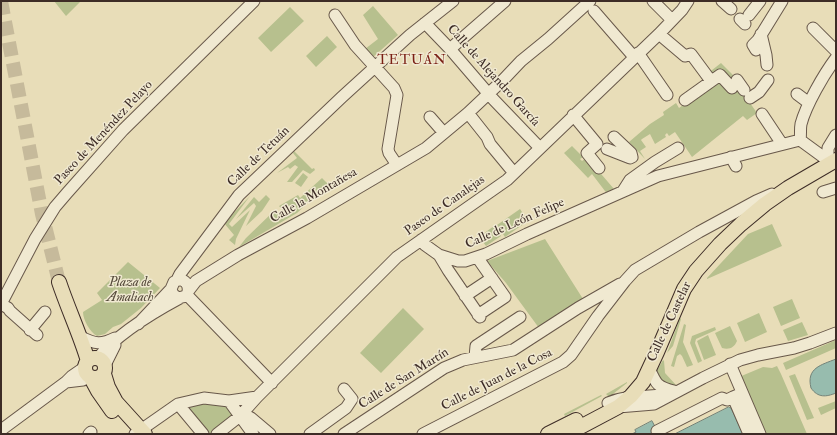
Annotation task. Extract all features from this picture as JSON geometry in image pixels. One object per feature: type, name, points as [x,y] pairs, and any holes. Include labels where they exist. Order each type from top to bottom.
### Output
[{"type":"main road","name":"Calle de Castelar","points":[[548,434],[631,396],[646,377],[681,296],[690,279],[708,257],[741,224],[765,204],[788,188],[796,180],[831,158]]},
{"type":"main road","points":[[59,282],[81,337],[91,348],[102,397],[140,432]]},
{"type":"main road","points":[[95,367],[116,402],[140,432]]},
{"type":"main road","name":"Calle de Castelar","points":[[567,434],[613,405],[625,390],[649,368]]},
{"type":"street","name":"Paseo de Menéndez Pelayo","points":[[1,304],[35,239],[67,193],[123,130],[254,1]]},
{"type":"street","name":"Calle de Tetuán","points":[[81,337],[89,341],[103,343],[123,335],[183,288],[180,274],[239,195],[342,97],[452,1]]},
{"type":"street","points":[[450,49],[505,1]]},
{"type":"street","points":[[653,1],[672,20]]},
{"type":"street","name":"Paseo de Canalejas","points":[[217,434],[241,415],[257,397],[397,257],[514,173],[659,34],[688,1]]},
{"type":"street","points":[[722,1],[731,9]]},
{"type":"street","points":[[745,19],[760,1]]},
{"type":"street","points":[[685,100],[720,75],[747,94],[759,92],[770,74],[766,55],[759,41],[782,1]]},
{"type":"street","points":[[592,4],[636,55],[667,95]]},
{"type":"street","name":"Calle la Montañesa","points":[[183,288],[244,252],[307,218],[426,148],[468,113],[521,61],[592,4]]},
{"type":"street","points":[[335,16],[355,45],[394,88],[397,95],[388,149],[397,165]]},
{"type":"street","name":"Calle de Alejandro García","points":[[425,23],[540,148]]},
{"type":"street","points":[[812,28],[836,51]]},
{"type":"street","points":[[659,34],[685,56],[691,54],[711,81]]},
{"type":"street","points":[[831,158],[800,140],[801,124],[809,103],[836,58]]},
{"type":"street","points":[[797,94],[809,103]]},
{"type":"street","points":[[468,113],[487,137],[490,144],[514,173]]},
{"type":"street","points":[[762,114],[782,144]]},
{"type":"street","points":[[573,115],[601,146],[630,158],[632,157],[631,153],[614,138]]},
{"type":"street","points":[[430,117],[444,133]]},
{"type":"street","points":[[831,158],[828,148],[836,135]]},
{"type":"street","name":"Calle de León Felipe","points":[[421,240],[424,245],[439,255],[458,261],[466,261],[658,176],[733,162],[782,144],[800,140]]},
{"type":"street","points":[[599,168],[587,153],[601,146]]},
{"type":"street","name":"Calle de León Felipe","points":[[622,192],[630,180],[678,148]]},
{"type":"street","points":[[625,281],[635,270],[650,260],[728,217],[753,196],[788,188]]},
{"type":"street","points":[[823,192],[836,188]]},
{"type":"street","points":[[728,217],[736,218],[741,224]]},
{"type":"street","points":[[439,255],[479,316],[505,297],[477,257]]},
{"type":"street","points":[[465,296],[492,278]]},
{"type":"street","name":"Calle de San Martín","points":[[344,434],[444,368],[475,357],[512,350],[625,281]]},
{"type":"street","name":"Calle de Juan de la Cosa","points":[[423,434],[562,362],[571,355],[578,346],[598,316],[625,281]]},
{"type":"street","points":[[183,288],[272,383]]},
{"type":"street","points":[[1,304],[8,308],[34,332],[45,312]]},
{"type":"street","points":[[588,304],[598,316]]},
{"type":"street","points":[[475,357],[476,346],[491,333],[520,317]]},
{"type":"street","points":[[613,405],[650,406],[730,364],[758,355],[810,344],[836,333]]},
{"type":"street","name":"Calle de Tetuán","points":[[95,367],[112,351],[123,335]]},
{"type":"street","points":[[730,364],[749,434]]},
{"type":"street","points":[[1,430],[72,376],[95,367]]},
{"type":"street","points":[[649,368],[653,378],[660,387],[665,390],[677,391]]},
{"type":"street","points":[[310,434],[346,408],[352,399],[344,389]]},
{"type":"street","points":[[631,396],[661,395],[677,391]]},
{"type":"street","points":[[657,431],[722,398],[727,400],[738,395]]},
{"type":"street","points":[[738,395],[760,434]]},
{"type":"street","points":[[140,432],[178,404],[204,398],[229,401],[257,397]]},
{"type":"street","points":[[229,401],[254,434]]},
{"type":"street","points":[[178,404],[202,434]]},
{"type":"street","points":[[241,415],[251,418],[270,434]]},
{"type":"green space","points":[[54,1],[81,1],[66,16]]},
{"type":"green space","points":[[373,6],[398,35],[372,58],[365,49],[378,39],[363,15]]},
{"type":"green space","points":[[290,7],[304,21],[271,52],[258,38]]},
{"type":"green space","points":[[327,36],[337,47],[316,67],[306,56]]},
{"type":"green space","points":[[721,63],[736,78],[734,80],[757,113],[747,120],[743,116],[692,157],[675,132],[669,136],[667,133],[665,135],[666,137],[655,144],[650,134],[641,140],[646,147],[640,151],[645,159],[629,142],[650,124],[664,115],[663,112],[676,103],[679,108],[713,83],[707,74]]},
{"type":"green space","points":[[572,146],[583,157],[580,159],[582,161],[585,159],[588,163],[590,161],[614,189],[608,195],[592,174],[588,178],[564,153]]},
{"type":"green space","points":[[294,151],[312,169],[314,168],[315,170],[310,174],[303,170],[292,182],[287,182],[298,167],[295,165],[290,169],[288,167],[277,173],[297,158],[293,153]]},
{"type":"green space","points":[[303,173],[308,177],[301,187],[295,183]]},
{"type":"green space","points":[[322,178],[328,184],[297,213],[239,247],[246,238],[275,210],[280,214],[283,211],[279,206],[298,195],[300,198]]},
{"type":"green space","points":[[266,195],[270,199],[262,211],[246,226],[256,206],[254,203],[236,219],[254,197],[259,202]]},
{"type":"green space","points":[[250,196],[229,224],[232,227],[250,210],[236,239],[235,245],[229,240],[234,235],[224,223]]},
{"type":"green space","points":[[520,209],[528,221],[505,237],[497,225]]},
{"type":"green space","points":[[772,224],[782,246],[707,279],[748,234]]},
{"type":"green space","points":[[494,226],[501,236],[486,246],[479,237]]},
{"type":"green space","points":[[545,239],[583,299],[539,328],[506,283],[487,261]]},
{"type":"green space","name":"Plaza de Amaliach","points":[[128,262],[160,288],[141,308],[121,324],[113,327],[105,334],[97,336],[87,326],[83,312],[102,300],[97,293]]},
{"type":"green space","points":[[792,299],[800,318],[781,326],[773,307]]},
{"type":"green space","points":[[403,308],[424,329],[381,373],[360,353]]},
{"type":"green space","points":[[759,313],[767,332],[745,342],[737,323]]},
{"type":"green space","points":[[680,318],[681,319],[673,346],[667,353]]},
{"type":"green space","points":[[802,322],[808,335],[788,341],[783,330]]},
{"type":"green space","points":[[684,324],[686,325],[683,342],[693,365],[687,367],[680,354],[677,356],[674,367],[671,366]]},
{"type":"green space","points":[[730,326],[737,341],[731,348],[722,348],[715,333]]},
{"type":"green space","points":[[715,327],[716,330],[696,339],[695,343],[702,361],[698,363],[690,343],[692,336]]},
{"type":"green space","points":[[708,335],[716,355],[704,360],[697,341]]},
{"type":"green space","points":[[836,340],[836,348],[786,370],[783,363]]},
{"type":"green space","points":[[663,360],[665,373],[676,385],[664,386],[656,372]]},
{"type":"green space","points":[[777,366],[807,434],[754,434],[739,377],[763,367],[772,368]]},
{"type":"green space","points":[[795,374],[814,418],[807,420],[789,376]]},
{"type":"green space","points":[[627,382],[609,397],[606,394]]},
{"type":"green space","points":[[601,395],[602,396],[565,416],[564,414]]},
{"type":"green space","points":[[836,401],[836,408],[821,415],[818,408]]},
{"type":"green space","points":[[204,402],[226,406],[234,416],[211,434],[208,434],[188,409],[189,406]]},
{"type":"shaded area","points":[[836,359],[836,393],[826,396],[816,394],[811,388],[810,381],[813,372],[816,368]]},
{"type":"shaded area","points":[[729,407],[731,408],[743,434],[675,434]]},
{"type":"shaded area","points":[[652,421],[659,434],[632,434],[636,432],[635,430]]},
{"type":"tunnel","points":[[1,1],[42,214],[59,282]]},
{"type":"district","name":"TETUÁN","points":[[412,61]]}]
